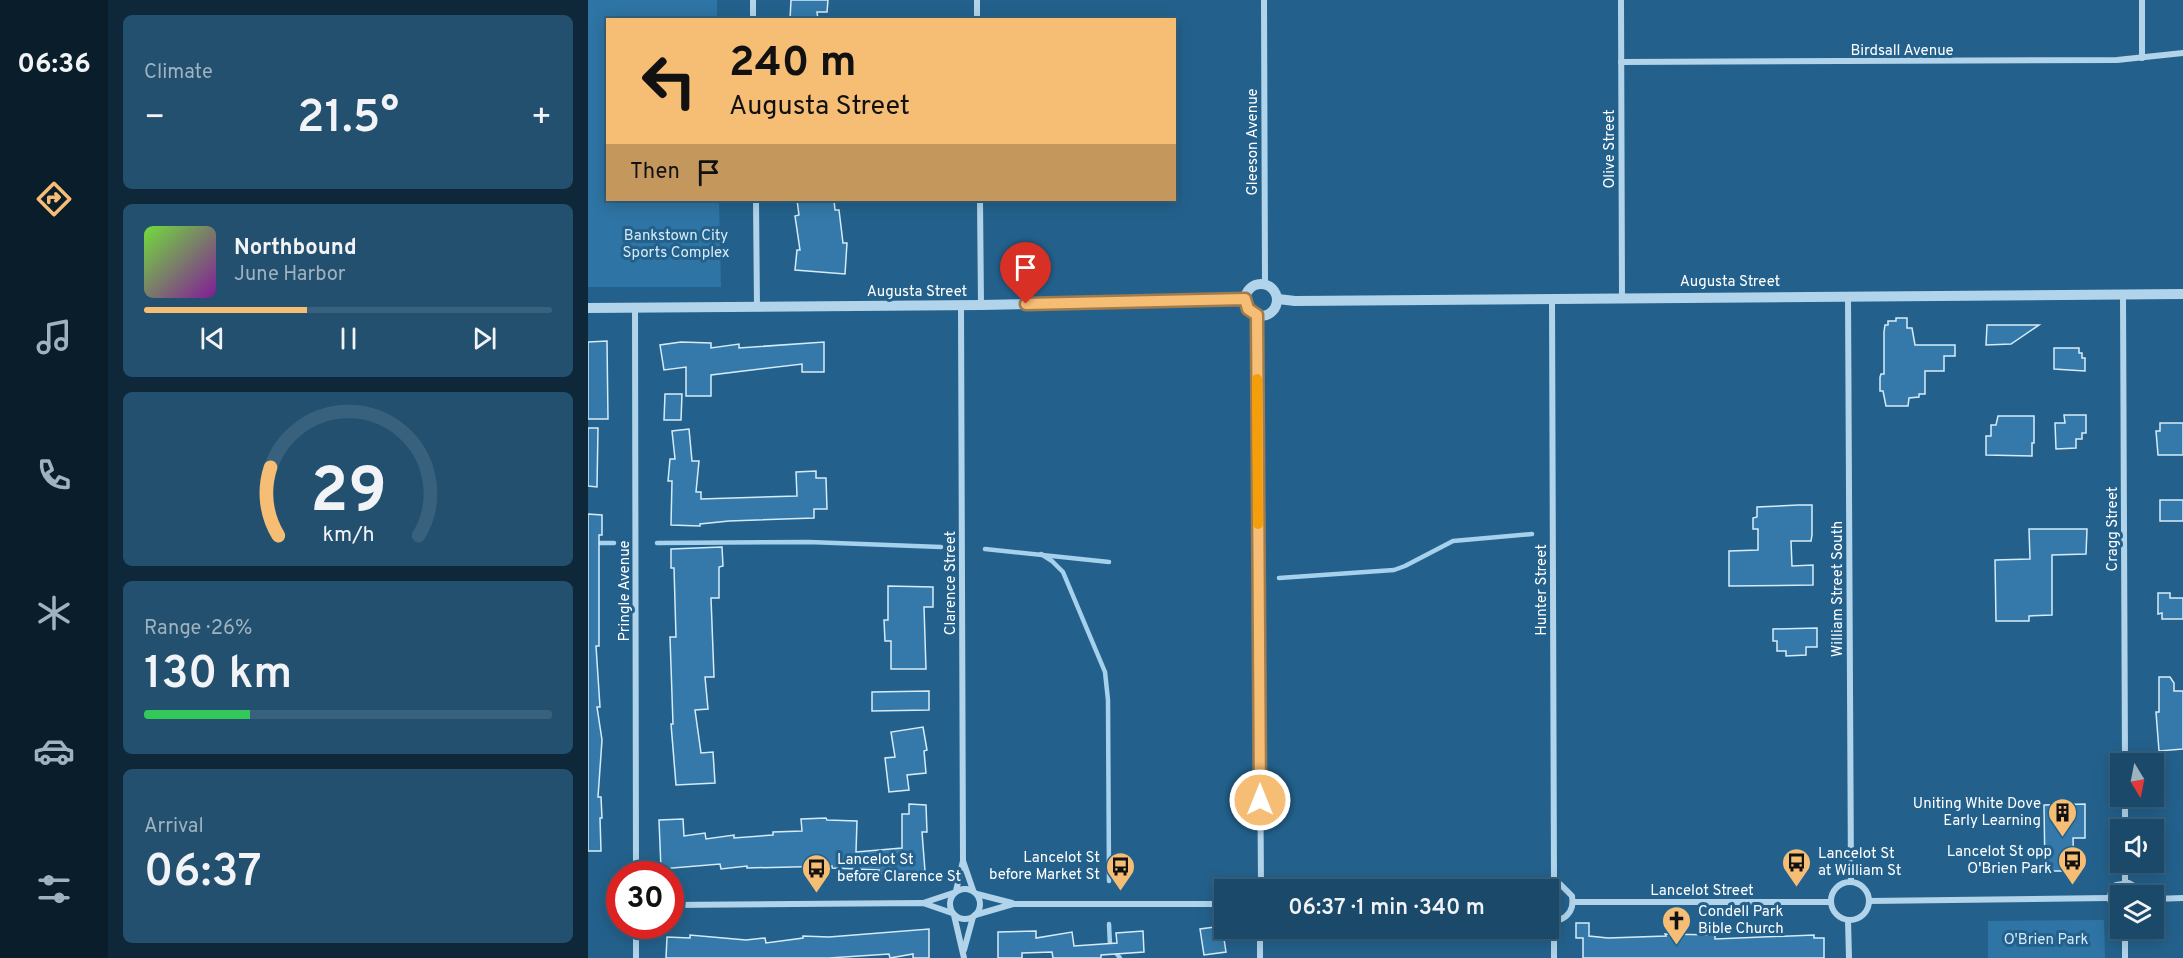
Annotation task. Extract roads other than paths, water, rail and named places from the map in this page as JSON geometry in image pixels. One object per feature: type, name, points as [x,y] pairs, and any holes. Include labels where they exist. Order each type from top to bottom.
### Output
[{"type":"street","points":[[753,0],[753,18]]},
{"type":"street","points":[[977,0],[977,18]]},
{"type":"street","name":"Gleeson Avenue","points":[[1263,0],[1265,284]]},
{"type":"street","name":"Olive Street","points":[[1621,0],[1622,297]]},
{"type":"street","points":[[2142,0],[2142,58]]},
{"type":"street","name":"Birdsall Avenue","points":[[1621,62],[1887,62],[2142,58],[2183,53]]},
{"type":"street","points":[[756,201],[757,307]]},
{"type":"street","points":[[980,201],[981,305]]},
{"type":"street","points":[[1265,284],[1272,288],[1278,299],[1276,308],[1270,314],[1257,315],[1248,309],[1245,299],[1254,285],[1265,284]]},
{"type":"street","name":"Augusta Street","points":[[1278,299],[1295,301],[1552,297],[2183,294]]},
{"type":"street","name":"Cragg Street","points":[[2123,295],[2125,753]]},
{"type":"street","name":"William Street South","points":[[1848,296],[1851,882]]},
{"type":"street","name":"Hunter Street","points":[[1552,297],[1554,879]]},
{"type":"street","name":"Augusta Street","points":[[588,308],[961,306],[1245,299]]},
{"type":"street","name":"Clarence Street","points":[[955,892],[963,861],[961,306]]},
{"type":"street","name":"Pringle Avenue","points":[[635,308],[636,861]]},
{"type":"street","points":[[1257,315],[1261,879]]},
{"type":"street","name":"Clarence Street","points":[[963,861],[975,892]]},
{"type":"street","points":[[2125,873],[2125,882]]},
{"type":"street","points":[[1851,882],[1866,890],[1869,902],[1868,908],[1860,917],[1848,921],[1834,912],[1830,902],[1839,885],[1851,882]]},
{"type":"street","points":[[1869,902],[2109,898],[2116,885],[2125,882],[2132,885]]},
{"type":"street","points":[[1559,884],[1565,886],[1573,902],[1570,913],[1566,917],[1559,918]]},
{"type":"street","points":[[684,905],[923,903],[966,888],[1013,904]]},
{"type":"street","points":[[955,892],[950,902],[964,956]]},
{"type":"street","points":[[964,956],[974,916],[980,903],[975,892]]},
{"type":"street","points":[[2164,899],[2183,898]]},
{"type":"street","name":"Lancelot Street","points":[[1573,902],[1830,902]]},
{"type":"street","points":[[923,903],[964,919],[1013,904],[1214,904]]},
{"type":"street","points":[[1848,921],[1849,958]]},
{"type":"street","points":[[636,939],[636,958]]},
{"type":"street","points":[[1260,939],[1260,958]]},
{"type":"street","points":[[1552,939],[1554,958]]},
{"type":"street","points":[[2125,939],[2125,958]]},
{"type":"waterway","points":[[1279,578],[1394,570],[1453,541],[1532,534]]},
{"type":"waterway","points":[[657,543],[809,542],[941,547]]},
{"type":"waterway","points":[[588,543],[614,543]]},
{"type":"waterway","points":[[985,549],[1109,562]]},
{"type":"waterway","points":[[1041,554],[1063,572],[1105,672],[1108,700],[1109,881]]},
{"type":"waterway","points":[[1109,924],[1110,945],[1120,958]]},
{"type":"place","name":"Uniting White Dove Early Learning","points":[[2062,838]]},
{"type":"place","name":"Lancelot St opp O'Brien Park","points":[[2073,886]]},
{"type":"place","name":"Lancelot St at William St","points":[[1797,888]]},
{"type":"place","name":"Lancelot St before Market St","points":[[1121,892]]},
{"type":"place","name":"Lancelot St before Clarence St","points":[[816,894]]},
{"type":"place","name":"Condell Park Bible Church","points":[[1677,946]]},
{"type":"park label","name":"Bankstown City Sports Complex","points":[[676,244]]},
{"type":"park label","name":"O'Brien Park","points":[[2046,939]]}]
